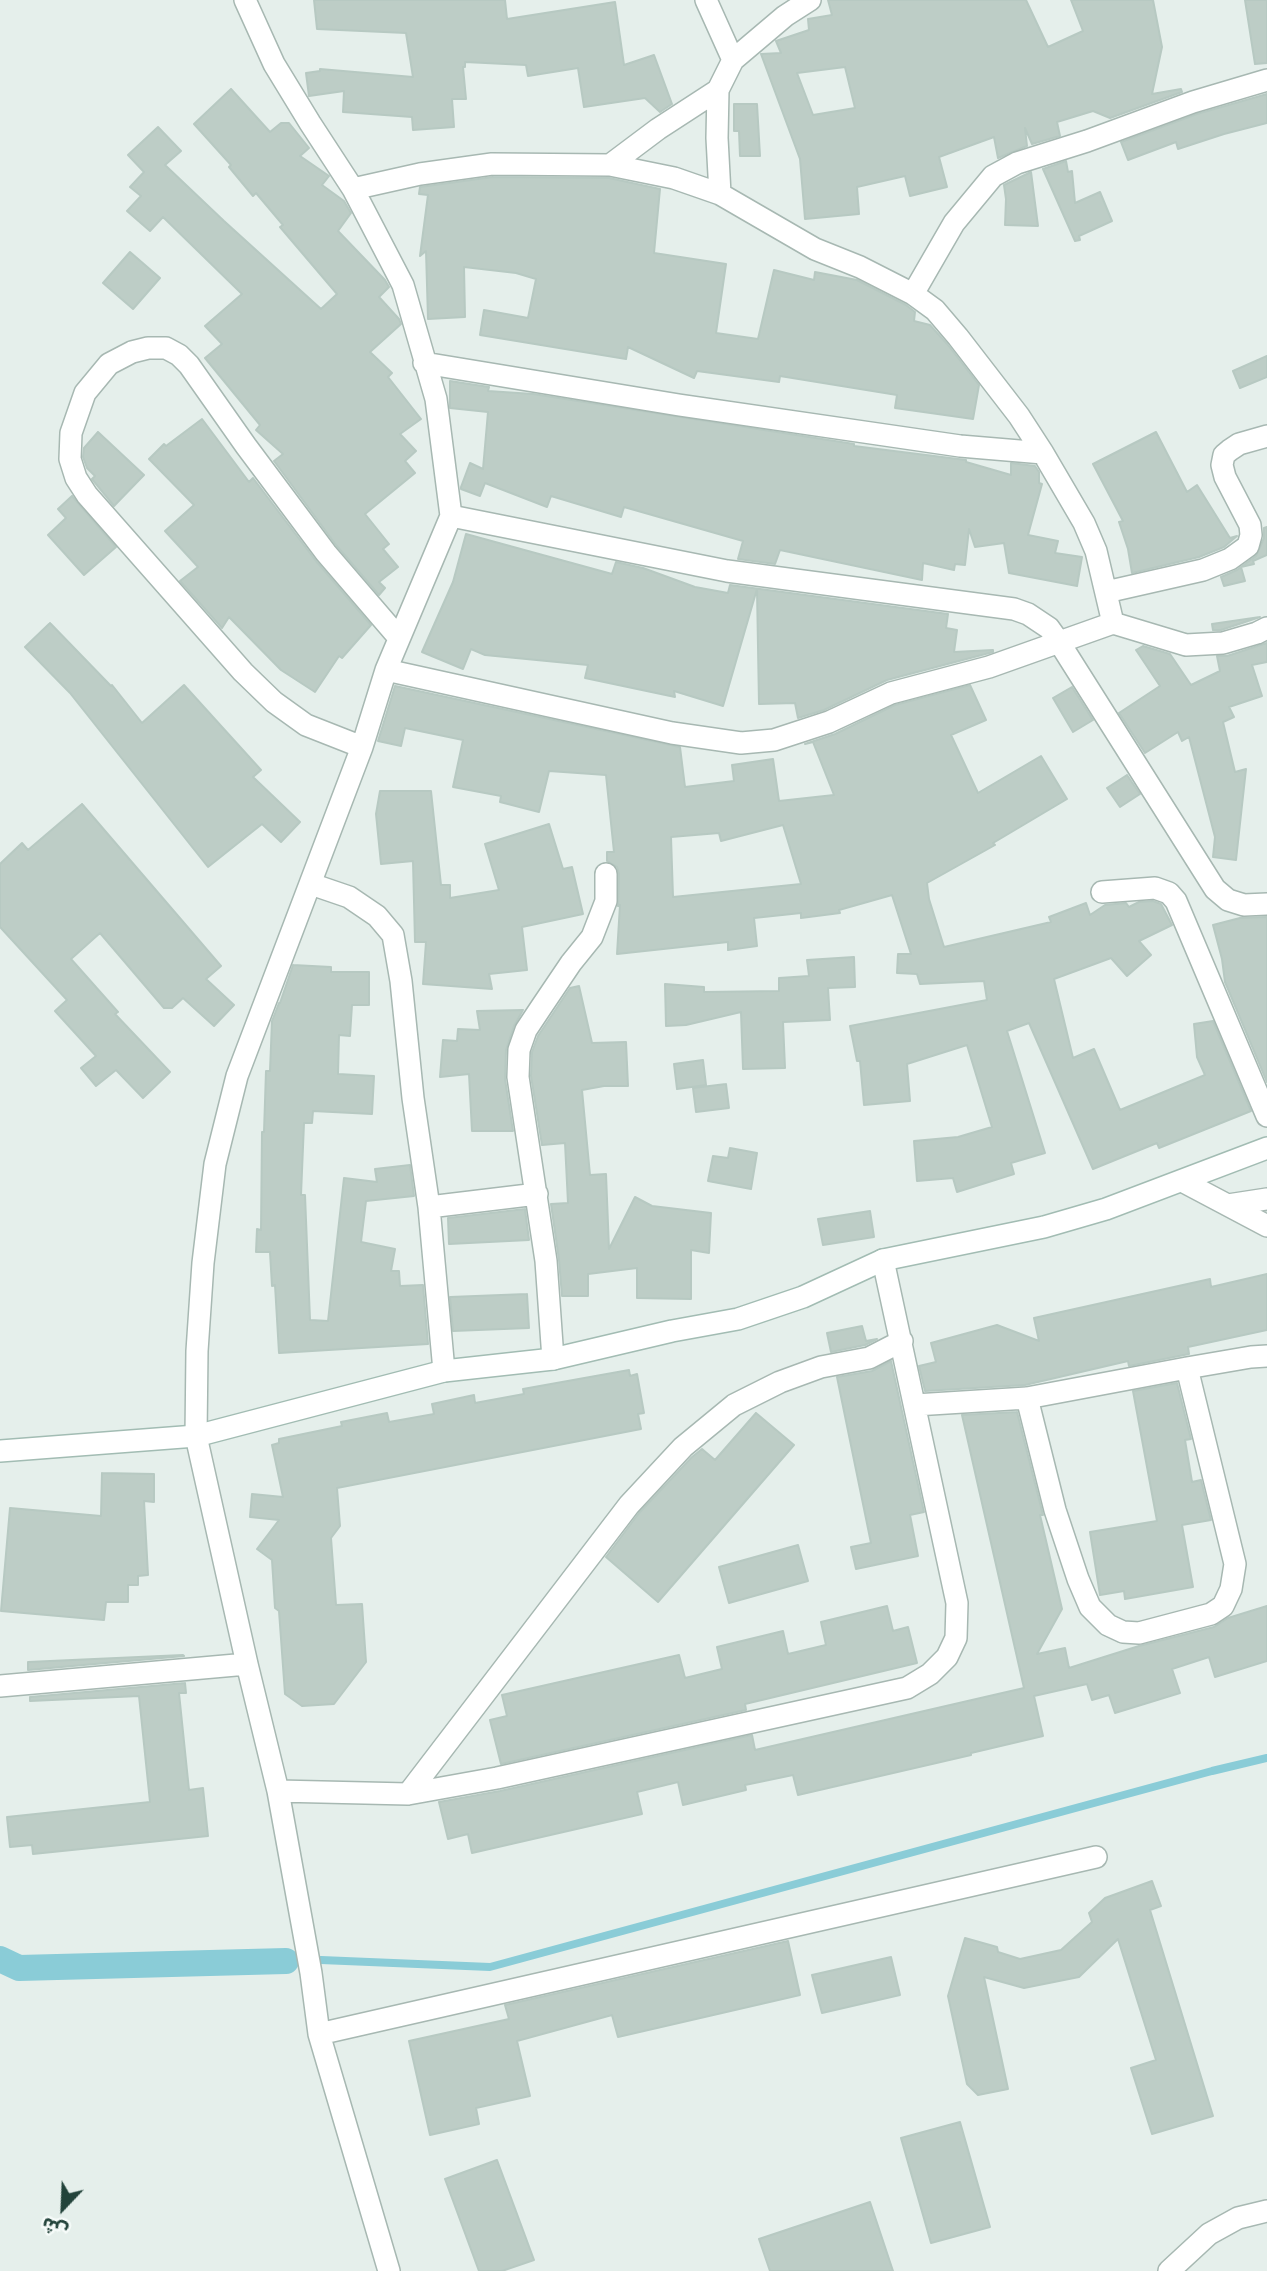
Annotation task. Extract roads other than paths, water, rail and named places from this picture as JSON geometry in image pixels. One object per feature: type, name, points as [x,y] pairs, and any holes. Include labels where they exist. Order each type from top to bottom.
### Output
[{"type":"street","points":[[245,0],[274,64],[354,189],[403,285],[436,399],[451,516],[386,670],[362,747],[237,1076],[215,1164],[202,1275],[197,1351],[196,1436],[278,1790],[311,1972],[319,2035],[389,2271]]},
{"type":"street","points":[[706,0],[733,60]]},
{"type":"street","points":[[720,194],[718,90],[733,60],[785,16],[810,0]]},
{"type":"street","points":[[913,294],[954,223],[993,176],[1017,163],[1267,80]]},
{"type":"street","points":[[610,165],[658,129],[718,90]]},
{"type":"street","points":[[354,189],[420,174],[492,164],[610,165],[674,178],[720,194],[814,249],[860,267],[913,294],[935,310],[958,337],[1019,416],[1043,453],[1084,523],[1096,551],[1113,623]]},
{"type":"street","points":[[362,747],[306,724],[274,702],[243,672],[87,495],[76,478],[70,460],[71,433],[85,393],[109,364],[132,352],[148,348],[166,348],[190,365],[246,446],[326,553],[399,638]]},
{"type":"street","points":[[424,363],[907,439],[1043,453]]},
{"type":"street","points":[[1106,592],[1203,570],[1230,559],[1248,546],[1250,525],[1225,477],[1222,465],[1224,455],[1238,444],[1267,436]]},
{"type":"street","points":[[451,516],[727,571],[1014,609],[1028,614],[1049,628],[1059,642],[1215,889],[1228,900],[1244,905],[1267,904]]},
{"type":"street","points":[[386,670],[646,728],[741,743],[774,740],[829,722],[891,693],[989,667],[1113,623],[1186,645],[1223,643],[1267,628]]},
{"type":"street","points":[[553,1359],[546,1261],[519,1077],[519,1050],[526,1030],[592,937],[601,920],[606,901],[606,874]]},
{"type":"street","points":[[311,884],[349,897],[377,916],[393,935],[429,1207],[444,1371]]},
{"type":"street","points":[[1102,892],[1156,888],[1169,893],[1176,901],[1267,1116]]},
{"type":"street","points":[[0,1451],[196,1436],[444,1371],[553,1359],[672,1331],[738,1319],[803,1297],[883,1259],[1044,1227],[1106,1209],[1267,1148]]},
{"type":"street","points":[[1182,1181],[1267,1226]]},
{"type":"street","points":[[429,1207],[537,1194]]},
{"type":"street","points":[[1227,1205],[1267,1199]]},
{"type":"street","points":[[278,1790],[408,1794],[497,1779],[907,1688],[930,1674],[947,1657],[956,1638],[957,1603],[883,1259]]},
{"type":"street","points":[[408,1794],[629,1505],[682,1447],[734,1405],[780,1382],[821,1367],[869,1358],[902,1341]]},
{"type":"street","points":[[915,1405],[1027,1398],[1186,1368],[1267,1356]]},
{"type":"street","points":[[1027,1398],[1055,1510],[1090,1606],[1108,1625],[1123,1632],[1139,1633],[1211,1614],[1223,1605],[1231,1589],[1235,1564],[1186,1368]]},
{"type":"street","points":[[0,1686],[247,1664]]},
{"type":"street","points":[[319,2035],[1096,1857]]},
{"type":"street","points":[[1169,2271],[1209,2234],[1238,2218],[1267,2211]]},
{"type":"waterway","points":[[321,1960],[490,1967],[1267,1758]]},
{"type":"waterway","points":[[0,1959],[19,1968],[286,1961]]}]
